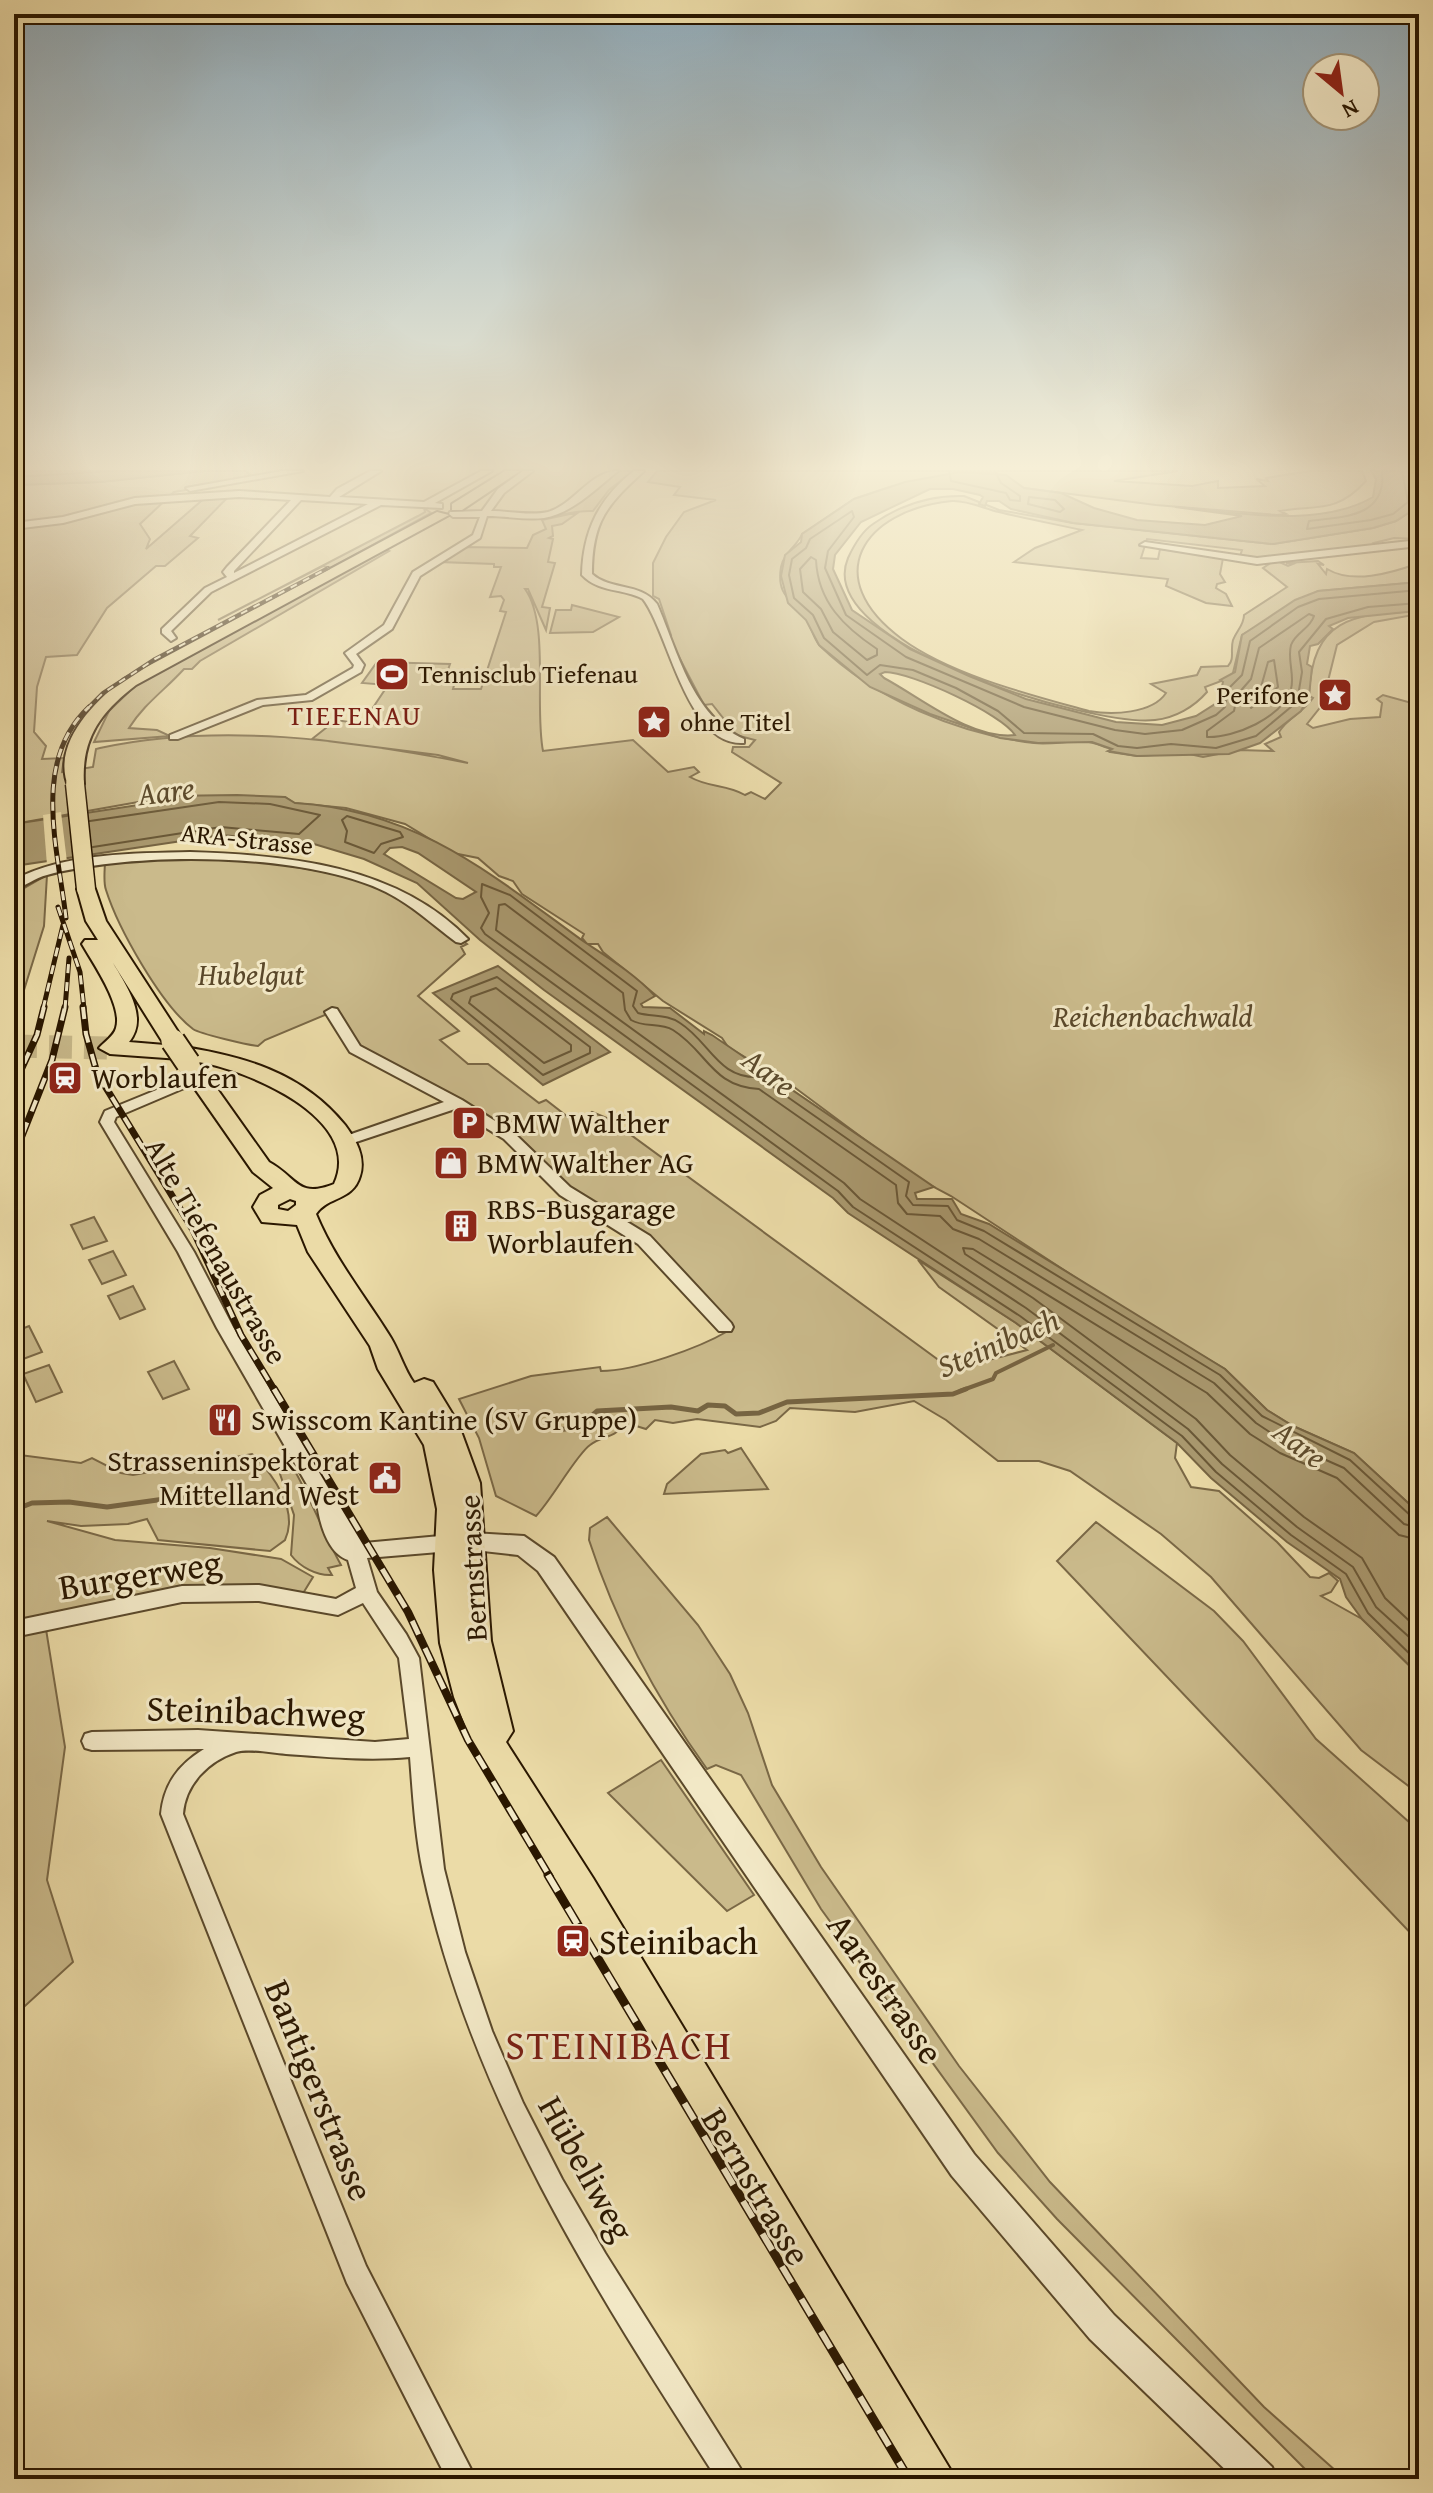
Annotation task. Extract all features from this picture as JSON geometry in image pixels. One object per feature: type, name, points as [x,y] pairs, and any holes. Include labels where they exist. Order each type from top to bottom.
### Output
[{"type":"main road","points":[[96,921],[88,934],[120,997],[128,1024],[124,1035],[110,1048],[204,1056],[265,1074],[319,1108],[345,1141],[351,1164],[342,1189],[293,1203],[260,1179],[261,1167],[193,1070],[173,1041],[96,921],[88,898],[74,770],[77,742],[84,726],[103,703],[130,682],[304,587]]},
{"type":"main road","name":"Bernstrasse","points":[[293,1203],[300,1239],[320,1252],[382,1344],[405,1363],[454,1438],[468,1482],[462,1542],[478,1657],[508,1768],[935,2479]]},
{"type":"street","points":[[171,638],[166,631],[172,622],[214,587]]},
{"type":"street","points":[[174,737],[261,702],[308,698],[357,670],[359,665],[350,653],[388,627],[409,587]]},
{"type":"street","points":[[611,587],[639,593],[651,601],[668,648],[695,699],[724,734],[740,741]]},
{"type":"street","name":"ARA-Strasse","points":[[14,886],[51,870],[145,855],[196,854],[273,863],[382,886],[461,939]]},
{"type":"street","points":[[332,1012],[355,1049],[457,1103],[519,1143],[573,1197],[644,1240],[725,1327]]},
{"type":"street","name":"Alte Tiefenaustrasse","points":[[193,1070],[110,1114],[107,1122],[186,1252],[225,1328],[326,1501],[326,1518],[344,1550],[359,1553]]},
{"type":"street","points":[[345,1141],[457,1103]]},
{"type":"street","points":[[367,1592],[359,1553],[462,1542]]},
{"type":"street","name":"Aarestrasse","points":[[462,1542],[524,1546],[546,1564],[963,2165],[1102,2327],[1260,2479]]},
{"type":"street","name":"Burgerweg","points":[[14,1629],[182,1594],[259,1593],[338,1607],[367,1592]]},
{"type":"street","name":"Hübeliweg","points":[[367,1592],[391,1624],[409,1658],[433,1869],[457,1958],[490,2056],[566,2214],[733,2479]]},
{"type":"street","name":"Steinibachweg","points":[[92,1741],[235,1742],[375,1751],[418,1747]]},
{"type":"street","name":"Bantigerstrasse","points":[[235,1742],[208,1757],[178,1782],[172,1799],[172,1814],[356,2274],[462,2479]]},
{"type":"green space","name":"Reichenbachwald","points":[[14,587],[131,587],[107,608],[77,655],[46,657],[37,687],[34,732],[46,746],[42,759],[64,758],[62,772],[93,767],[96,749],[145,740],[237,735],[329,741],[312,739],[336,720],[362,724],[388,685],[362,683],[377,662],[450,664],[445,679],[455,682],[453,689],[481,689],[506,612],[500,611],[504,600],[501,596],[490,597],[494,587],[548,587],[542,607],[550,608],[546,630],[528,589],[525,589],[533,604],[537,623],[543,751],[633,740],[668,772],[694,767],[699,772],[690,777],[745,795],[751,792],[765,799],[781,783],[732,752],[733,747],[749,747],[755,740],[732,734],[716,720],[723,718],[712,704],[704,705],[668,636],[671,635],[659,599],[653,596],[653,587],[782,587],[806,619],[820,646],[866,682],[919,711],[976,732],[1005,738],[1041,743],[1089,742],[1112,749],[1110,752],[1137,756],[1185,753],[1203,757],[1239,750],[1273,751],[1265,744],[1281,737],[1279,732],[1283,727],[1313,698],[1309,696],[1312,670],[1318,650],[1327,636],[1340,625],[1356,619],[1419,611],[1419,614],[1374,622],[1337,645],[1322,705],[1307,724],[1313,728],[1350,719],[1380,717],[1382,703],[1377,699],[1383,695],[1419,705],[1419,1513],[1354,1453],[1293,1426],[1267,1410],[1225,1369],[1128,1312],[951,1196],[915,1177],[790,1084],[728,1047],[722,1038],[663,1001],[603,952],[598,944],[587,944],[582,938],[584,934],[522,894],[513,881],[499,876],[478,858],[453,853],[405,824],[346,808],[294,803],[285,797],[172,796],[14,824]],"holes":[[[361,745],[438,755],[468,763]]]},
{"type":"green space","points":[[312,587],[327,587],[200,661],[192,669],[184,669],[148,704],[129,728],[157,730],[170,736],[94,742],[109,711],[138,683]]},
{"type":"green space","points":[[848,587],[861,587],[877,616],[902,639],[944,663],[1017,691],[1089,711],[1120,713],[1142,709],[1160,700],[1166,693],[1151,684],[1197,675],[1201,667],[1228,666],[1233,640],[1244,615],[1286,587],[1359,587],[1318,591],[1242,635],[1232,677],[1205,687],[1207,692],[1184,711],[1155,720],[1123,719],[1076,710],[1021,695],[965,674],[913,649],[872,621]]},
{"type":"green space","points":[[1169,587],[1216,587],[1226,594],[1232,606],[1206,603]]},
{"type":"green space","points":[[572,605],[619,617],[593,632],[550,633],[556,610],[571,610]]},
{"type":"green space","name":"Hubelgut","points":[[196,854],[330,873],[381,889],[414,904],[467,944],[461,947],[465,954],[418,996],[459,1031],[440,1040],[468,1064],[488,1064],[539,1103],[546,1100],[577,1124],[592,1112],[609,1119],[944,1364],[981,1362],[1027,1350],[939,1287],[918,1260],[1016,1323],[1177,1443],[1175,1458],[1191,1487],[1219,1491],[1277,1542],[1310,1577],[1319,1578],[1329,1573],[1338,1581],[1331,1592],[1321,1596],[1362,1619],[1419,1675],[1419,1794],[1361,1750],[1211,1577],[1161,1534],[1070,1471],[1039,1461],[998,1461],[946,1420],[914,1401],[855,1412],[790,1408],[776,1421],[760,1427],[697,1419],[673,1423],[655,1420],[646,1429],[633,1425],[622,1427],[584,1450],[536,1516],[496,1496],[479,1438],[459,1399],[531,1376],[600,1367],[601,1371],[615,1370],[648,1363],[728,1331],[657,1252],[587,1207],[527,1150],[355,1049],[332,1012],[265,1040],[258,1046],[193,1029],[168,1002],[142,965],[112,906],[104,875],[105,860]]},
{"type":"green space","points":[[47,875],[44,926],[14,1022],[14,894]]},
{"type":"green space","points":[[94,1217],[107,1241],[83,1249],[71,1225]]},
{"type":"green space","points":[[113,1251],[126,1275],[102,1284],[89,1260]]},
{"type":"green space","points":[[133,1286],[145,1309],[120,1319],[108,1296]]},
{"type":"green space","points":[[29,1326],[42,1352],[15,1362],[14,1332]]},
{"type":"green space","points":[[174,1361],[189,1389],[163,1399],[148,1372]]},
{"type":"green space","points":[[49,1365],[62,1392],[36,1402],[23,1374]]},
{"type":"green space","points":[[741,1448],[768,1489],[664,1494],[667,1484],[701,1454],[725,1450],[728,1453]]},
{"type":"green space","points":[[252,1454],[282,1493],[289,1517],[285,1540],[270,1551],[158,1540],[147,1519],[128,1524],[81,1526],[47,1521],[115,1540],[210,1548],[281,1559],[313,1577],[302,1595],[260,1588],[14,1625],[14,1457],[20,1455],[81,1463],[92,1458],[121,1473],[133,1475]]},
{"type":"green space","points":[[292,1466],[341,1565],[328,1568],[332,1575],[309,1570],[291,1555],[294,1515],[280,1474],[281,1468]]},
{"type":"green space","points":[[607,1517],[698,1625],[730,1674],[748,1713],[772,1785],[821,1867],[959,2066],[1050,2182],[1264,2407],[1345,2479],[1316,2479],[1305,2469],[1057,2219],[998,2153],[821,1909],[741,1775],[716,1765],[707,1769],[671,1715],[625,1630],[589,1540],[590,1528]]},
{"type":"green space","points":[[1096,1522],[1214,1611],[1243,1641],[1316,1739],[1419,1831],[1419,1942],[1057,1561]]},
{"type":"green space","points":[[45,1623],[65,1747],[47,1880],[73,1962],[14,2016],[14,1629]]},
{"type":"green space","points":[[661,1760],[754,1895],[727,1911],[608,1793]]},
{"type":"water","points":[[784,587],[841,587],[852,610],[910,649],[969,676],[1026,699],[1116,722],[1162,725],[1196,716],[1218,702],[1223,682],[1220,680],[1235,672],[1242,635],[1295,600],[1318,591],[1418,587],[1416,611],[1348,618],[1329,626],[1333,629],[1318,644],[1310,646],[1307,664],[1312,667],[1309,696],[1301,711],[1260,743],[1229,754],[1137,756],[1108,751],[1112,749],[1092,742],[1038,743],[1000,738],[930,714],[870,687],[819,645],[806,620],[788,603]],"holes":[[[885,672],[914,679],[975,706],[1007,726],[1015,735],[998,735],[964,724],[880,674]]]},
{"type":"water","name":"Aare","points":[[167,796],[285,797],[295,803],[339,808],[379,818],[451,850],[639,980],[655,996],[641,1004],[643,1007],[670,1008],[704,1034],[704,1031],[712,1035],[934,1187],[915,1193],[917,1199],[952,1199],[961,1214],[989,1224],[1225,1369],[1267,1410],[1293,1426],[1354,1453],[1419,1513],[1419,1675],[1362,1619],[1346,1597],[1340,1579],[1287,1542],[1211,1478],[1177,1443],[1016,1323],[848,1213],[833,1198],[544,990],[480,940],[417,883],[364,859],[314,844],[222,835],[14,866],[14,824],[138,805]],"holes":[[[402,847],[418,853],[476,892],[463,899],[456,898],[384,854],[390,848]]]},
{"type":"water","points":[[498,966],[610,1052],[543,1085],[433,993]]},
{"type":"pier","points":[[61,812],[67,862],[47,865],[43,815]]},
{"type":"waterway","name":"Steinibach","points":[[960,1391],[993,1379],[996,1373],[1053,1345]]},
{"type":"waterway","name":"Steinibach","points":[[558,1430],[579,1427],[597,1411],[671,1407],[698,1411],[708,1405],[725,1406],[736,1414],[759,1413],[787,1402],[953,1394],[966,1389]]},
{"type":"waterway","name":"Steinibach","points":[[14,1510],[32,1503],[69,1502],[107,1507],[179,1497],[222,1501],[226,1498]]},
{"type":"tunnel","points":[[14,1046],[110,1048]]},
{"type":"railway","points":[[89,707],[103,693],[155,659],[291,587]]},
{"type":"railway","points":[[66,918],[54,835],[54,779],[60,753],[71,729],[89,707]]},
{"type":"railway","points":[[58,907],[80,972],[84,1009]]},
{"type":"railway","points":[[43,1009],[63,925]]},
{"type":"railway","points":[[65,1009],[69,958]]},
{"type":"railway","points":[[14,1085],[37,1035],[44,1007]]},
{"type":"railway","points":[[14,1156],[52,1060],[65,1007]]},
{"type":"railway","points":[[83,1007],[86,1034],[97,1073],[193,1230],[241,1335],[275,1391]]},
{"type":"railway","points":[[274,1389],[408,1612],[468,1740],[550,1877]]},
{"type":"railway","points":[[548,1875],[909,2479]]},
{"type":"place","name":"Tennisclub Tiefenau","points":[[392,674]]},
{"type":"place","name":"Perifone","points":[[1335,695]]},
{"type":"place","name":"ohne Titel","points":[[654,722]]},
{"type":"place","name":"Worblaufen","points":[[65,1078]]},
{"type":"place","name":"BMW Walther","points":[[469,1123]]},
{"type":"place","name":"BMW Walther AG","points":[[451,1163]]},
{"type":"place","name":"RBS-Busgarage Worblaufen","points":[[461,1226]]},
{"type":"place","name":"Swisscom Kantine (SV Gruppe)","points":[[225,1420]]},
{"type":"place","name":"Strasseninspektorat Mittelland West","points":[[385,1478]]},
{"type":"place","name":"Steinibach","points":[[573,1941]]},
{"type":"district","name":"TIEFENAU","points":[[355,715]]},
{"type":"district","name":"STEINIBACH","points":[[619,2045]]}]
